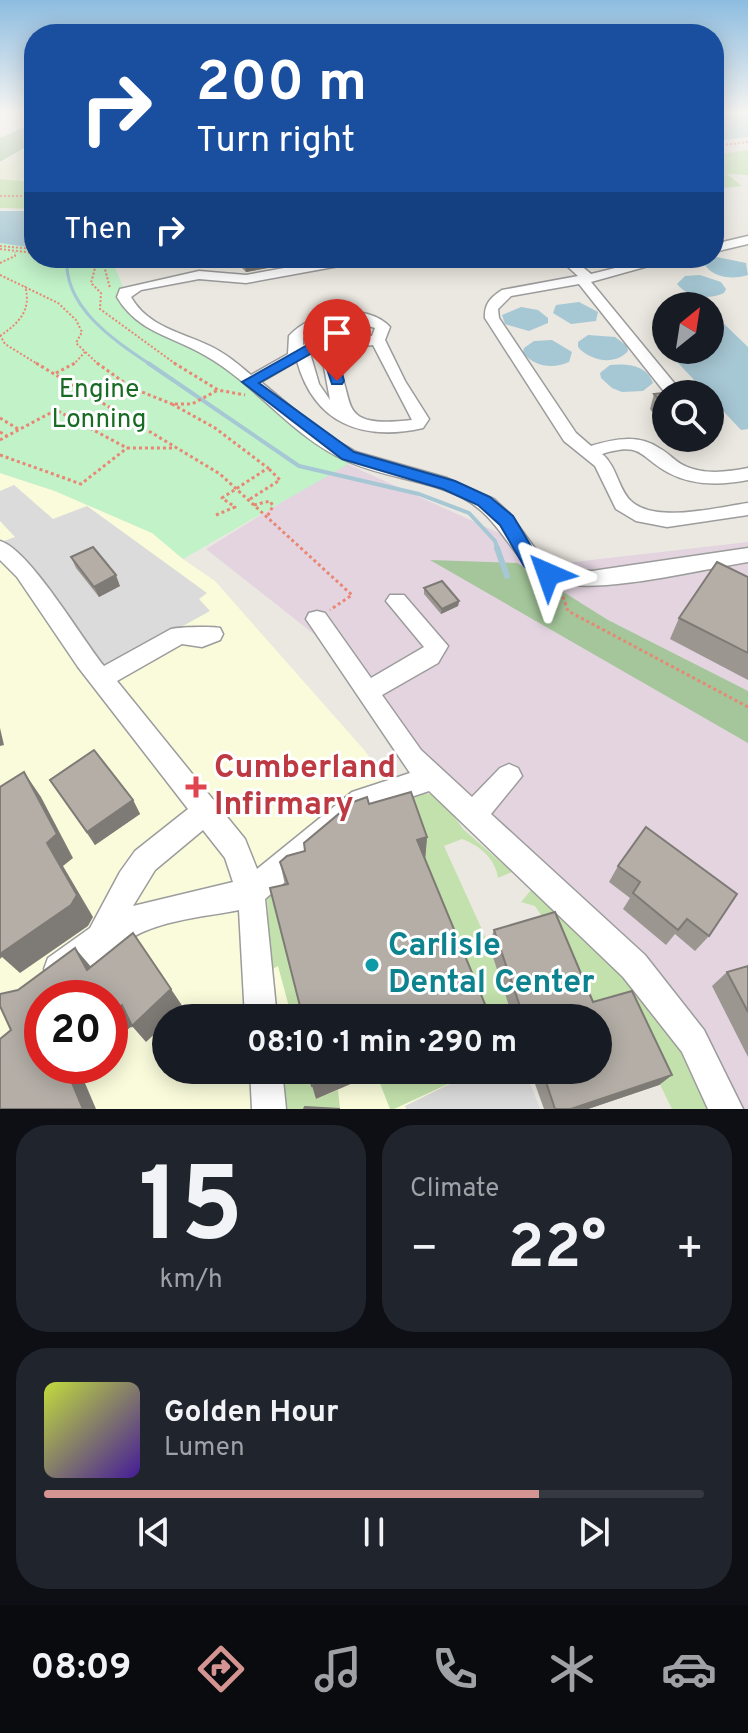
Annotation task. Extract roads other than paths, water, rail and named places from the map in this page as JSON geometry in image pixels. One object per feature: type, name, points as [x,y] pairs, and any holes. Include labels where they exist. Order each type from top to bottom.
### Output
[{"type":"street","points":[[724,246],[748,240]]},
{"type":"street","points":[[306,268],[246,279],[199,275],[125,292],[127,304],[145,321],[214,355],[348,456],[449,485],[484,501],[507,521],[537,568],[556,576],[592,579],[748,555]]},
{"type":"street","points":[[574,268],[664,380]]},
{"type":"street","points":[[630,268],[507,293],[497,299],[491,309],[492,318],[570,437],[602,463],[623,505],[643,516],[667,520],[748,509]]},
{"type":"street","points":[[304,350],[315,394],[332,411],[354,420],[375,428],[417,424],[421,421],[378,340],[383,327],[374,319],[353,317],[332,320],[301,331],[295,340],[304,350],[333,365],[339,401],[354,420]]},
{"type":"street","points":[[250,382],[304,350],[378,340]]},
{"type":"street","points":[[590,452],[611,445],[629,444],[650,450],[673,468],[704,479],[748,474]]},
{"type":"street","points":[[0,548],[24,572],[101,679],[235,849],[247,872],[251,893],[260,1004]]},
{"type":"street","points":[[367,692],[430,657],[437,646],[397,601]]},
{"type":"street","points":[[317,619],[412,758],[634,966],[693,1041],[726,1109]]},
{"type":"street","points":[[101,679],[179,635],[202,638],[212,634]]},
{"type":"street","points":[[472,815],[509,776]]},
{"type":"street","points":[[45,980],[98,940],[143,916],[251,893],[361,801],[432,778]]},
{"type":"street","points":[[98,940],[116,916],[138,869],[176,831],[207,812]]},
{"type":"street","points":[[267,1084],[269,1109]]},
{"type":"water","points":[[0,211],[24,211],[24,247],[0,243]]},
{"type":"water","points":[[724,258],[746,263],[748,275],[729,277],[707,268],[724,268]]},
{"type":"water","points":[[700,275],[721,282],[726,289],[724,293],[687,292],[677,284],[685,276]]},
{"type":"water","points":[[579,302],[598,312],[596,321],[571,324],[553,313],[556,305]]},
{"type":"water","points":[[521,307],[538,310],[548,318],[548,323],[529,331],[505,324],[502,315]]},
{"type":"water","points":[[724,324],[748,347],[748,429],[741,430],[724,412],[724,380],[694,380],[679,364],[724,364]]},
{"type":"water","points":[[588,335],[615,337],[627,346],[628,351],[610,360],[589,356],[578,347],[578,342]]},
{"type":"water","points":[[552,340],[572,352],[569,362],[557,366],[544,365],[523,353],[524,348],[534,341]]},
{"type":"water","points":[[610,365],[636,366],[646,372],[652,384],[643,391],[622,392],[612,388],[600,373]]},
{"type":"waterway","points":[[68,268],[73,292],[94,321],[151,365]]},
{"type":"waterway","points":[[148,363],[299,466],[419,494],[469,513],[495,541],[498,550]]},
{"type":"waterway","points":[[497,548],[507,576]]},
{"type":"place","name":"Cumberland Infirmary","points":[[196,787]]},
{"type":"place","name":"Carlisle Dental Center","points":[[372,965]]},
{"type":"park label","name":"Engine Lonning","points":[[99,405]]}]
